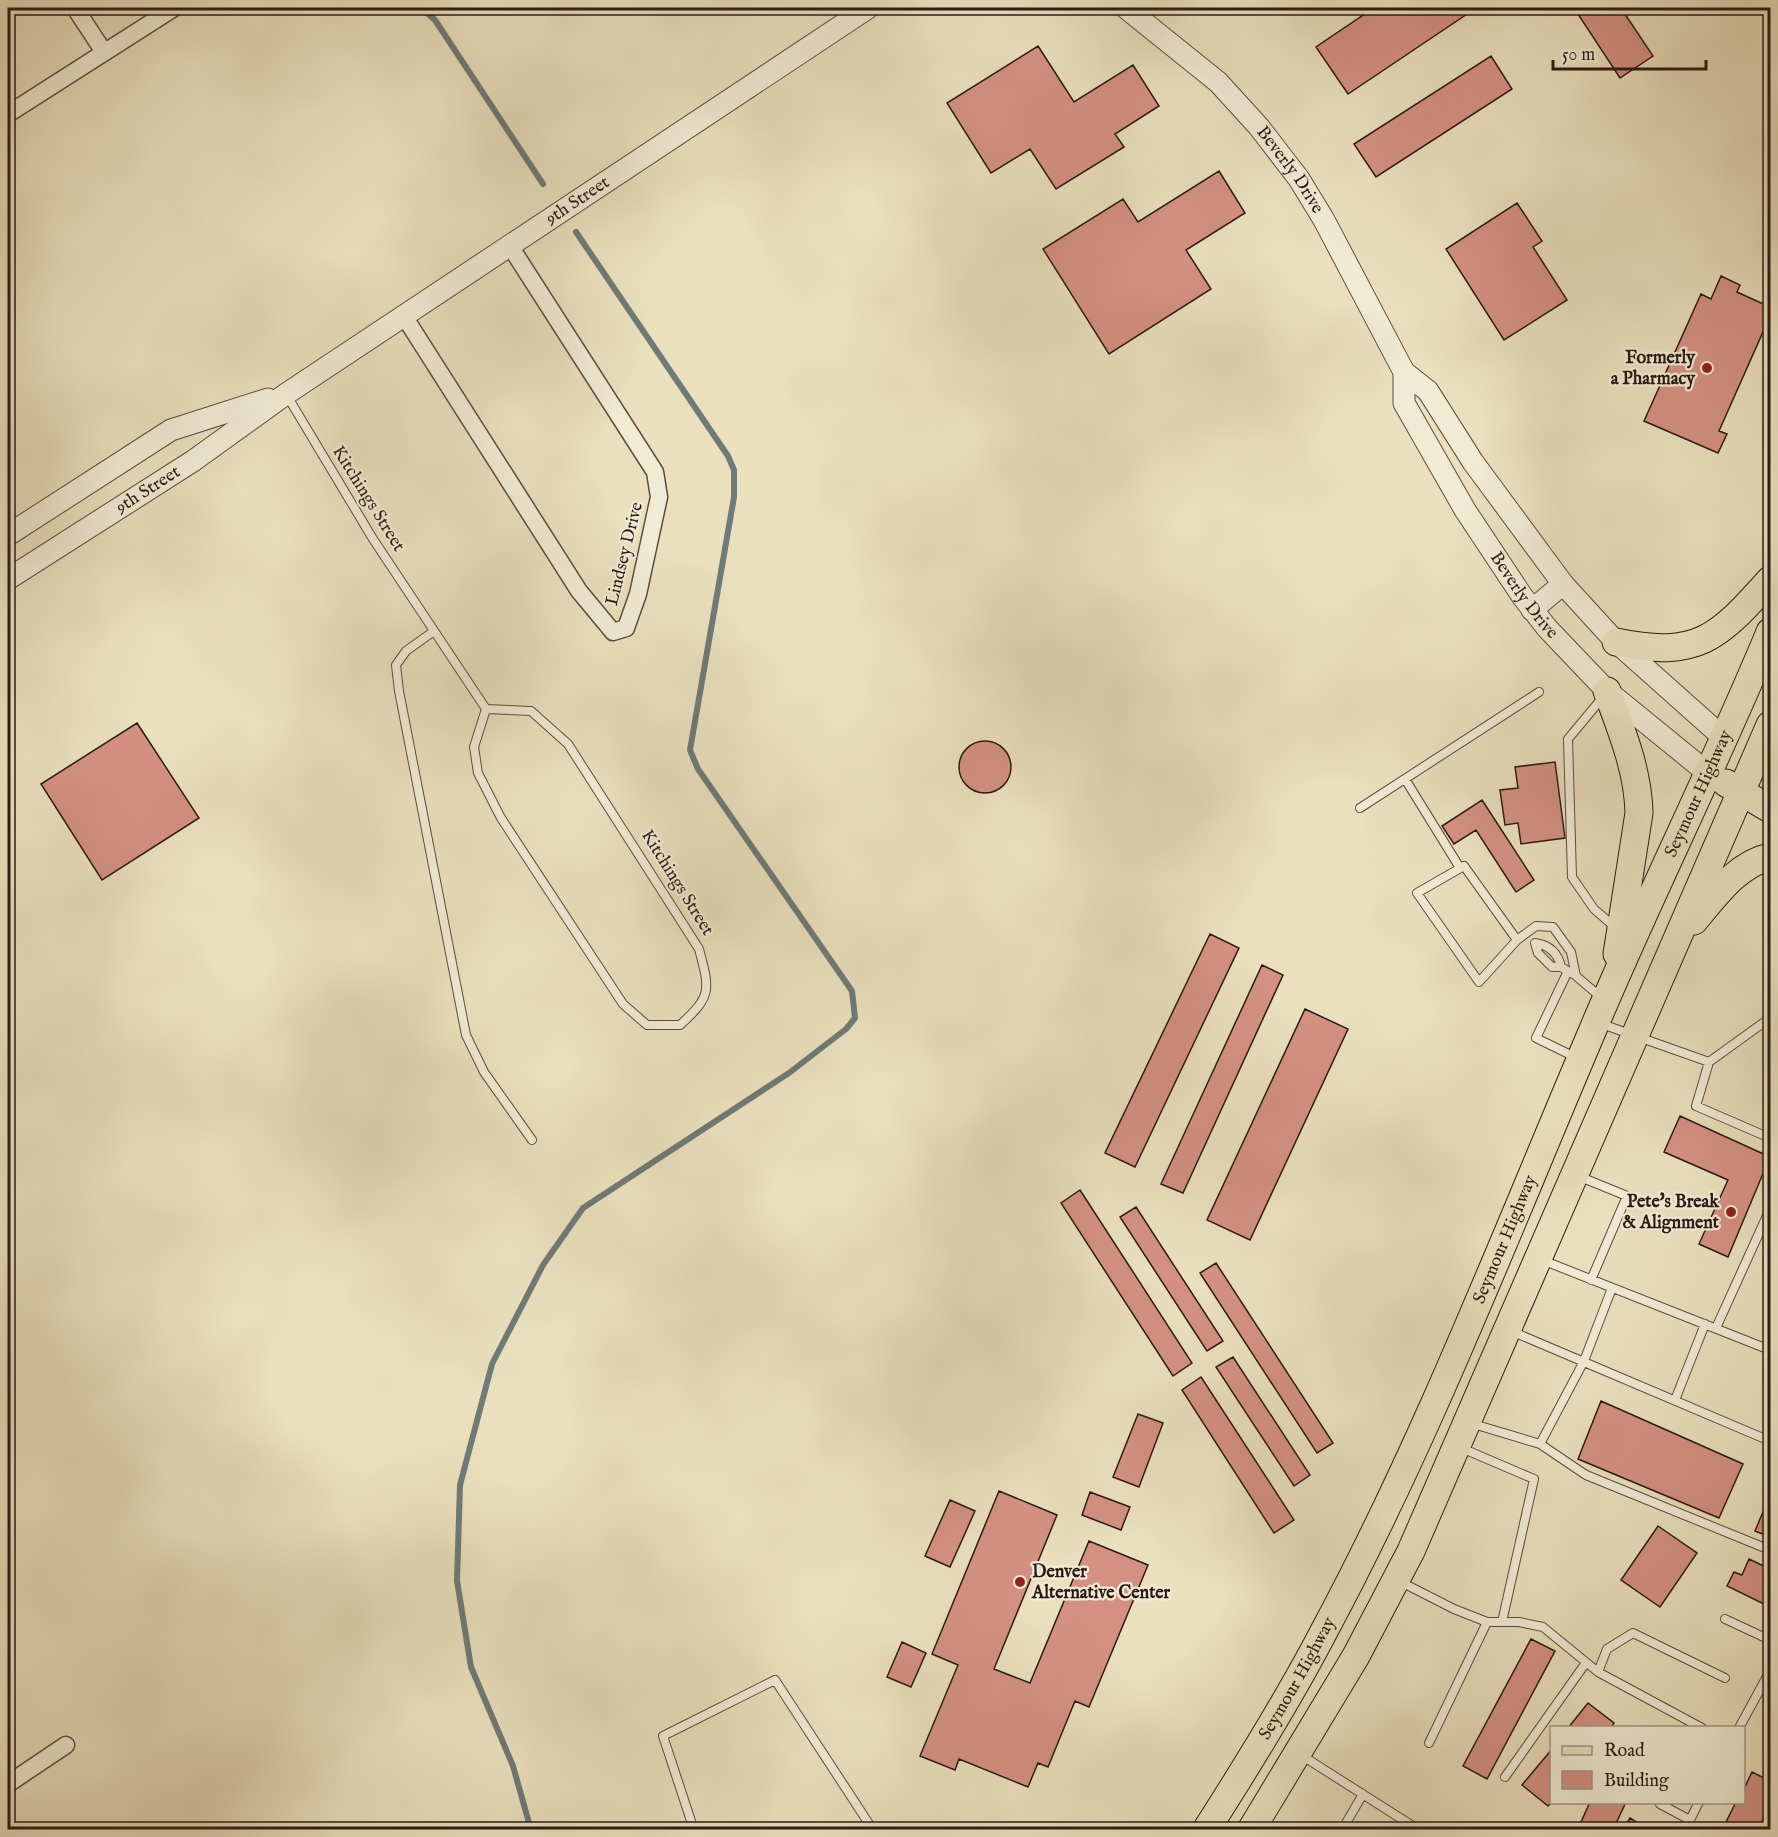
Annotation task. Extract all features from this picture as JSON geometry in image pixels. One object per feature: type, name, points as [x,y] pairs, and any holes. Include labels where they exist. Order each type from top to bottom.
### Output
[{"type":"main road","points":[[1616,642],[1666,650],[1697,642],[1729,624],[1770,580]]},
{"type":"main road","name":"Seymour Highway","points":[[1206,1830],[1309,1659],[1377,1527],[1450,1365],[1580,1059],[1726,740],[1770,632]]},
{"type":"main road","points":[[1605,1003],[1620,932],[1639,813],[1631,757],[1607,692]]},
{"type":"main road","name":"Seymour Highway","points":[[1251,1830],[1343,1678],[1396,1580],[1509,1330],[1741,791],[1762,764],[1770,724]]},
{"type":"main road","points":[[1726,740],[1762,764]]},
{"type":"main road","points":[[1709,774],[1770,809]]},
{"type":"main road","points":[[1676,943],[1726,884],[1744,869],[1770,857]]},
{"type":"main road","points":[[1450,1365],[1487,1378]]},
{"type":"main road","points":[[1309,1659],[1343,1678]]},
{"type":"street","points":[[75,8],[104,52]]},
{"type":"street","points":[[8,114],[174,8]]},
{"type":"street","name":"9th Street","points":[[8,579],[193,461],[286,394],[868,8]]},
{"type":"street","name":"Beverly Drive","points":[[1126,8],[1218,82],[1280,153],[1324,220],[1404,372],[1428,391],[1473,462],[1563,584],[1616,642],[1726,740]]},
{"type":"street","name":"Lindsey Drive","points":[[404,316],[579,591],[613,632],[626,628],[638,594],[658,497],[655,472],[510,246]]},
{"type":"street","name":"Beverly Drive","points":[[1404,372],[1404,403],[1465,510],[1532,610],[1576,661],[1607,692],[1709,774]]},
{"type":"street","name":"9th Street","points":[[8,535],[171,430],[286,394]]},
{"type":"street","points":[[1532,610],[1563,584]]},
{"type":"street","points":[[8,1784],[66,1745]]},
{"type":"lane","name":"Kitchings Street","points":[[286,394],[362,520],[486,709]]},
{"type":"lane","points":[[434,632],[406,651],[396,665],[399,691],[466,1035],[484,1072],[532,1140]]},
{"type":"lane","points":[[1360,808],[1539,692]]},
{"type":"lane","points":[[1607,692],[1568,739],[1572,878],[1594,909],[1620,932]]},
{"type":"lane","name":"Kitchings Street","points":[[486,709],[531,711],[568,744],[699,949],[707,979],[702,1004],[680,1025],[647,1025],[623,1004],[501,818],[478,773],[474,747],[486,709]]},
{"type":"lane","points":[[1405,779],[1460,868]]},
{"type":"lane","points":[[1517,940],[1464,866],[1418,893],[1479,982],[1517,940],[1536,926],[1553,927],[1571,952],[1568,972],[1536,1038],[1580,1059]]},
{"type":"lane","points":[[1527,933],[1535,943],[1546,945],[1559,958],[1568,972],[1605,1003],[1636,1035],[1709,1062]]},
{"type":"lane","points":[[1770,1018],[1709,1062],[1696,1106],[1770,1138]]},
{"type":"lane","points":[[1576,1176],[1627,1196],[1591,1280]]},
{"type":"lane","points":[[1716,1328],[1770,1209]]},
{"type":"lane","points":[[1539,1259],[1770,1350]]},
{"type":"lane","points":[[1540,1444],[1584,1361],[1612,1288]]},
{"type":"lane","points":[[1675,1400],[1706,1324]]},
{"type":"lane","points":[[1509,1330],[1770,1441]]},
{"type":"lane","points":[[1463,1434],[1540,1444],[1586,1475],[1770,1550]]},
{"type":"lane","points":[[1463,1434],[1534,1479],[1502,1622]]},
{"type":"lane","points":[[1396,1580],[1454,1610],[1487,1622],[1543,1627],[1585,1664],[1697,1726]]},
{"type":"lane","points":[[1725,1619],[1770,1640]]},
{"type":"lane","points":[[1430,1743],[1487,1622]]},
{"type":"lane","points":[[1598,1672],[1607,1649],[1633,1633],[1725,1678]]},
{"type":"lane","points":[[1505,1777],[1585,1664]]},
{"type":"lane","points":[[1740,1726],[1770,1671]]},
{"type":"lane","points":[[694,1830],[663,1736],[775,1680],[873,1830]]},
{"type":"lane","points":[[1298,1753],[1419,1830]]},
{"type":"lane","points":[[1342,1830],[1363,1794]]},
{"type":"lane","points":[[1660,1804],[1690,1820],[1698,1804]]},
{"type":"building","points":[[1367,8],[1476,8],[1348,94],[1316,47],[1369,11]]},
{"type":"building","points":[[1574,8],[1621,8],[1653,56],[1620,78]]},
{"type":"building","points":[[1038,46],[1074,102],[1133,65],[1159,106],[1115,134],[1124,147],[1056,189],[1030,149],[991,173],[947,103]]},
{"type":"building","points":[[1491,56],[1512,89],[1376,177],[1354,144]]},
{"type":"building","points":[[1219,171],[1245,213],[1186,250],[1211,289],[1109,354],[1043,249],[1123,199],[1138,222]]},
{"type":"building","points":[[1517,203],[1542,241],[1533,247],[1567,300],[1504,340],[1446,249]]},
{"type":"building","name":"Formerly a Pharmacy","points":[[1721,276],[1740,285],[1737,292],[1770,307],[1770,316],[1719,431],[1727,434],[1718,453],[1644,421],[1701,294],[1711,299]]},
{"type":"building","points":[[137,723],[199,818],[102,880],[41,784]]},
{"type":"building","points":[[985,741],[995,743],[1003,749],[1009,757],[1011,767],[1009,777],[1003,785],[995,791],[985,793],[975,791],[967,785],[961,777],[959,767],[961,757],[967,749],[975,743]]},
{"type":"building","points":[[1555,762],[1565,838],[1521,844],[1518,823],[1505,825],[1500,790],[1518,788],[1515,767]]},
{"type":"building","points":[[1482,800],[1534,880],[1516,892],[1476,830],[1454,844],[1442,826]]},
{"type":"building","points":[[1210,934],[1239,948],[1135,1167],[1105,1153]]},
{"type":"building","points":[[1262,965],[1283,975],[1183,1193],[1161,1184]]},
{"type":"building","points":[[1305,1009],[1348,1029],[1250,1240],[1207,1220]]},
{"type":"building","name":"Pete's Break & Alignment","points":[[1680,1116],[1770,1157],[1728,1257],[1699,1244],[1728,1180],[1664,1152]]},
{"type":"building","points":[[1080,1190],[1192,1363],[1173,1376],[1061,1203]]},
{"type":"building","points":[[1136,1207],[1223,1341],[1207,1351],[1120,1217]]},
{"type":"building","points":[[1216,1263],[1333,1443],[1317,1453],[1200,1273]]},
{"type":"building","points":[[1233,1357],[1310,1475],[1294,1486],[1216,1367]]},
{"type":"building","points":[[1201,1377],[1294,1520],[1274,1533],[1182,1390]]},
{"type":"building","points":[[1601,1401],[1743,1464],[1719,1518],[1578,1459]]},
{"type":"building","points":[[1138,1414],[1163,1423],[1139,1487],[1113,1477]]},
{"type":"building","points":[[999,1491],[1057,1515],[994,1669],[1030,1683],[1089,1541],[1148,1565],[1089,1707],[1075,1701],[1048,1767],[1038,1763],[1028,1787],[959,1759],[955,1770],[920,1756],[958,1665],[932,1654]]},
{"type":"building","points":[[1090,1492],[1130,1507],[1121,1530],[1082,1515]]},
{"type":"building","points":[[1770,1495],[1770,1537],[1755,1531]]},
{"type":"building","points":[[950,1500],[975,1511],[950,1567],[925,1556]]},
{"type":"building","points":[[1658,1526],[1697,1553],[1660,1607],[1621,1580]]},
{"type":"building","points":[[1749,1559],[1770,1569],[1770,1607],[1727,1586],[1734,1572],[1742,1575]]},
{"type":"building","points":[[1531,1639],[1555,1651],[1487,1779],[1463,1766]]},
{"type":"building","points":[[902,1642],[926,1653],[911,1687],[887,1677]]},
{"type":"building","points":[[1588,1703],[1614,1723],[1612,1726],[1570,1726]]},
{"type":"building","points":[[1550,1751],[1550,1804],[1548,1806],[1522,1785]]},
{"type":"building","points":[[1752,1772],[1770,1781],[1770,1805],[1758,1830],[1722,1830],[1735,1804],[1745,1804],[1745,1787]]},
{"type":"building","points":[[1589,1804],[1625,1804],[1613,1830],[1597,1830],[1581,1822]]},
{"type":"building","points":[[1630,1818],[1649,1830],[1623,1830]]},
{"type":"waterway","points":[[421,8],[435,20],[543,184]]},
{"type":"waterway","points":[[531,1830],[513,1766],[471,1667],[457,1581],[460,1485],[492,1364],[543,1265],[583,1208],[789,1073],[846,1029],[855,1018],[852,991],[698,769],[690,750],[734,497],[734,470],[728,456],[576,232]]},
{"type":"place","name":"Formerly a Pharmacy","points":[[1707,368]]},
{"type":"place","name":"Pete's Break & Alignment","points":[[1731,1212]]},
{"type":"place","name":"Denver Alternative Center","points":[[1020,1582]]}]
